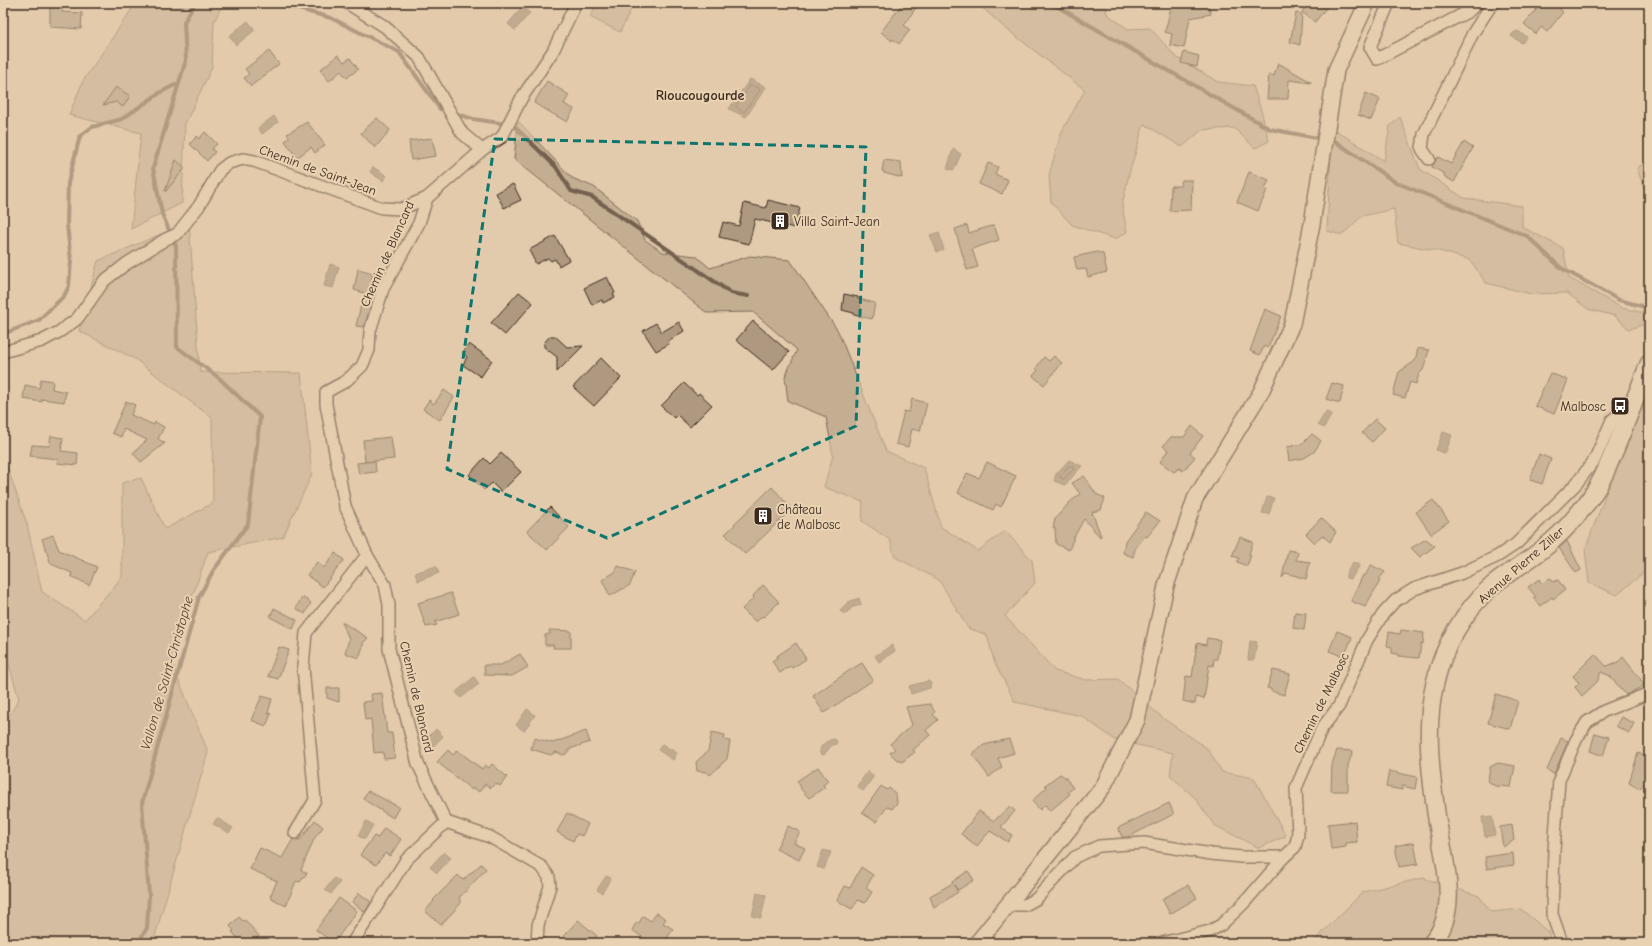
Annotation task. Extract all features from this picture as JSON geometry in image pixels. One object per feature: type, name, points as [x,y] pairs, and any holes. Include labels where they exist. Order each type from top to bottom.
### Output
[{"type":"main road","points":[[977,943],[1103,787],[1137,720],[1166,586],[1195,499],[1261,392],[1292,324],[1312,224],[1336,70],[1367,3]]},
{"type":"main road","name":"Avenue Pierre Ziller","points":[[1432,943],[1446,917],[1448,893],[1436,812],[1431,758],[1430,722],[1434,685],[1442,656],[1454,633],[1479,599],[1492,586],[1551,543],[1589,501],[1602,480],[1649,364]]},
{"type":"street","points":[[347,3],[384,26],[419,57],[462,133],[482,150]]},
{"type":"street","name":"Chemin de Saint-Jean","points":[[3,352],[42,341],[59,332],[77,319],[104,281],[126,264],[166,239],[177,234],[199,206],[220,170],[229,163],[243,159],[254,161],[382,208],[401,209],[427,198],[482,150],[502,137],[521,99],[554,51],[576,3]]},
{"type":"street","points":[[1389,3],[1370,47],[1377,59],[1469,10],[1477,3]]},
{"type":"street","points":[[1429,159],[1422,149],[1424,134],[1473,33],[1494,3]]},
{"type":"street","name":"Chemin de Blancard","points":[[427,198],[419,223],[383,290],[370,331],[369,350],[362,366],[346,382],[326,392],[326,404],[345,506],[367,555],[385,585],[389,605],[389,649],[418,764],[446,822]]},
{"type":"street","name":"Chemin de Malbosc","points":[[1162,943],[1210,931],[1221,925],[1244,903],[1284,857],[1295,847],[1298,835],[1296,788],[1322,728],[1339,706],[1367,640],[1383,614],[1395,601],[1414,589],[1462,572],[1498,556],[1516,544],[1576,484],[1594,461],[1612,420],[1617,416],[1626,422]]},
{"type":"street","points":[[295,834],[315,800],[303,667],[306,633],[367,555]]},
{"type":"street","points":[[1562,943],[1552,914],[1554,851],[1559,780],[1576,740],[1587,722],[1604,711],[1649,693]]},
{"type":"street","points":[[352,943],[406,860],[446,822],[490,836],[542,867],[549,877],[550,886],[538,925],[537,943]]},
{"type":"street","points":[[1008,905],[1025,904],[1036,899],[1075,857],[1099,846],[1144,844],[1241,857],[1284,857]]},
{"type":"highlighted area","points":[[495,139],[866,147],[856,426],[607,538],[447,469]]},
{"type":"shaded area","points":[[136,3],[223,3],[214,22],[212,67],[185,124],[182,203],[131,229],[141,133],[69,115],[83,81]]},
{"type":"shaded area","points":[[597,3],[634,3],[620,32],[590,17]]},
{"type":"shaded area","points":[[977,3],[1105,3],[1107,14],[1128,29],[1150,28],[1176,57],[1218,82],[1253,86],[1269,141],[1255,148],[1234,128],[1202,130],[1182,147],[1144,124],[1129,174],[1122,205],[1127,232],[1115,239],[1072,225],[1051,202],[1049,175],[1061,133],[1085,90],[1004,27]]},
{"type":"shaded area","points":[[1400,117],[1420,169],[1464,198],[1522,206],[1522,227],[1563,248],[1569,278],[1622,308],[1649,314],[1649,323],[1629,329],[1615,316],[1588,309],[1567,293],[1531,294],[1486,283],[1470,260],[1439,251],[1398,243],[1394,209],[1362,216],[1342,235],[1327,231],[1332,128],[1384,161],[1390,126]]},
{"type":"shaded area","points":[[518,121],[572,178],[594,187],[637,221],[645,240],[663,252],[696,256],[710,268],[750,256],[790,260],[838,331],[886,451],[924,468],[941,527],[978,551],[1005,531],[1032,560],[1035,583],[1005,616],[1055,671],[1086,680],[1118,679],[1164,719],[1207,748],[1222,772],[1254,778],[1286,836],[1259,848],[1214,825],[1195,798],[1170,775],[1173,753],[1115,740],[1082,716],[1015,702],[994,661],[987,635],[968,628],[939,580],[895,557],[890,540],[862,521],[863,502],[824,487],[833,455],[826,417],[788,401],[785,377],[797,350],[753,312],[707,313],[514,159]]},
{"type":"shaded area","points":[[1649,160],[1649,203],[1637,168]]},
{"type":"shaded area","points":[[189,222],[200,372],[301,373],[312,474],[283,537],[208,552],[170,659],[208,752],[153,943],[3,943],[3,726],[19,699],[3,644],[3,452],[27,524],[42,592],[85,620],[122,577],[122,483],[141,478],[165,529],[213,503],[212,418],[135,359],[79,331],[98,261]]},
{"type":"shaded area","points":[[1649,391],[1649,568],[1617,595],[1589,583],[1585,550],[1611,480]]},
{"type":"shaded area","points":[[1423,878],[1479,896],[1491,912],[1521,909],[1548,932],[1552,943],[1312,943],[1363,892]]},
{"type":"water","points":[[522,7],[530,13],[515,30],[508,24]]},
{"type":"water","points":[[248,21],[255,30],[236,45],[229,36]]},
{"type":"water","points":[[1518,31],[1527,37],[1522,43],[1511,36],[1513,33]]},
{"type":"water","points":[[750,79],[766,87],[746,117],[729,109]]},
{"type":"water","points":[[274,116],[278,122],[262,134],[258,128]]},
{"type":"water","points":[[953,149],[961,154],[954,170],[947,169]]},
{"type":"water","points":[[373,167],[387,176],[383,181],[370,172]]},
{"type":"water","points":[[939,232],[944,250],[937,252],[930,235]]},
{"type":"water","points":[[330,264],[339,267],[333,288],[324,286]]},
{"type":"water","points":[[1326,411],[1332,414],[1324,428],[1318,425]]},
{"type":"water","points":[[1443,432],[1452,435],[1445,454],[1436,450]]},
{"type":"water","points":[[1069,460],[1082,466],[1065,485],[1054,481],[1056,474]]},
{"type":"water","points":[[1267,497],[1274,498],[1269,514],[1262,513]]},
{"type":"water","points":[[1353,562],[1360,565],[1351,579],[1346,578],[1346,574]]},
{"type":"water","points":[[436,566],[439,573],[418,581],[415,573]]},
{"type":"water","points":[[859,598],[861,605],[853,607],[845,614],[840,611],[848,602]]},
{"type":"water","points":[[1250,641],[1257,642],[1254,660],[1248,660]]},
{"type":"water","points":[[892,645],[895,651],[879,662],[875,656]]},
{"type":"water","points":[[474,677],[479,684],[461,698],[456,692]]},
{"type":"water","points":[[928,681],[931,683],[930,688],[911,694],[909,686]]},
{"type":"water","points":[[527,709],[535,715],[524,731],[516,725]]},
{"type":"water","points":[[436,729],[443,736],[430,750],[422,743]]},
{"type":"water","points":[[834,739],[837,741],[836,744],[831,746],[824,755],[820,754],[822,746],[828,741]]},
{"type":"water","points":[[662,744],[677,753],[673,760],[658,750]]},
{"type":"water","points":[[868,771],[874,776],[863,791],[857,786]]},
{"type":"water","points":[[1492,816],[1495,835],[1485,837],[1482,817]]},
{"type":"water","points":[[217,818],[233,828],[229,833],[213,824]]},
{"type":"water","points":[[366,821],[373,825],[365,839],[358,836]]},
{"type":"water","points":[[823,850],[831,852],[824,869],[817,867]]},
{"type":"water","points":[[444,852],[451,858],[437,873],[430,867]]},
{"type":"water","points":[[606,876],[611,878],[602,893],[597,890]]},
{"type":"water","points":[[334,878],[340,882],[331,894],[325,890]]},
{"type":"water","points":[[757,893],[766,895],[761,918],[752,916]]},
{"type":"building","points":[[50,3],[62,3],[62,12],[82,13],[81,29],[50,27]]},
{"type":"building","points":[[903,3],[919,3],[904,25],[910,30],[899,44],[893,39],[892,41],[881,32]]},
{"type":"building","points":[[1172,3],[1207,3],[1211,14],[1190,18],[1184,48],[1170,45],[1172,34],[1165,32]]},
{"type":"building","points":[[1308,3],[1330,3],[1315,22],[1302,12]]},
{"type":"building","points":[[1542,3],[1559,3],[1560,9],[1563,12],[1547,32],[1541,27],[1536,34],[1524,24]]},
{"type":"building","points":[[1296,13],[1302,14],[1300,45],[1290,42]]},
{"type":"building","points":[[269,51],[279,64],[251,86],[244,78],[249,74],[245,69]]},
{"type":"building","points":[[1184,52],[1199,56],[1197,67],[1181,63]]},
{"type":"building","points":[[338,55],[344,62],[350,58],[358,69],[347,78],[341,71],[329,81],[320,70]]},
{"type":"building","points":[[1278,63],[1311,83],[1289,80],[1288,99],[1267,99],[1269,74],[1274,76]]},
{"type":"building","points":[[547,81],[569,95],[564,104],[574,109],[567,122],[534,103]]},
{"type":"building","points":[[116,87],[130,96],[123,107],[116,102],[103,105]]},
{"type":"building","points":[[1366,93],[1380,99],[1371,120],[1358,115]]},
{"type":"building","points":[[377,118],[390,130],[375,148],[361,133]]},
{"type":"building","points":[[307,122],[325,145],[315,153],[311,147],[297,158],[285,141],[289,137],[287,134]]},
{"type":"building","points":[[205,132],[217,144],[212,149],[215,152],[207,161],[190,144],[197,136],[199,139]]},
{"type":"building","points":[[432,138],[436,156],[411,160],[409,141]]},
{"type":"building","points":[[1464,142],[1473,148],[1454,182],[1444,176],[1445,174],[1432,167],[1438,157],[1451,164]]},
{"type":"building","points":[[176,160],[185,168],[165,191]]},
{"type":"building","points":[[884,160],[901,162],[902,178],[884,173],[884,171],[882,171]]},
{"type":"building","points":[[988,163],[998,167],[995,174],[1008,180],[1002,194],[979,184]]},
{"type":"building","points":[[1249,172],[1269,180],[1265,189],[1267,190],[1258,211],[1237,202]]},
{"type":"building","points":[[1182,180],[1192,180],[1191,210],[1170,211],[1171,186],[1180,186]]},
{"type":"building","points":[[513,184],[521,200],[504,208],[496,193]]},
{"type":"building","name":"Villa Saint-Jean","points":[[768,200],[800,208],[795,228],[755,219],[749,244],[719,237],[723,222],[739,226],[744,203],[766,208]]},
{"type":"building","points":[[967,225],[969,233],[994,225],[999,240],[972,249],[978,267],[967,270],[955,229]]},
{"type":"building","points":[[555,236],[569,260],[559,266],[555,259],[551,261],[548,258],[536,264],[529,250]]},
{"type":"building","points":[[1097,252],[1103,254],[1107,272],[1088,277],[1086,269],[1077,270],[1074,257]]},
{"type":"building","points":[[358,269],[373,273],[371,282],[378,283],[364,327],[356,326],[364,293],[354,290]]},
{"type":"building","points":[[607,277],[615,293],[613,294],[615,297],[603,303],[602,300],[592,305],[584,288]]},
{"type":"building","points":[[519,292],[533,303],[505,335],[491,323]]},
{"type":"building","points":[[844,294],[875,303],[872,319],[854,315],[854,313],[842,310]]},
{"type":"building","points":[[1265,309],[1281,316],[1268,348],[1264,346],[1260,355],[1250,351]]},
{"type":"building","points":[[753,321],[789,352],[773,370],[736,340]]},
{"type":"building","points":[[679,322],[684,331],[668,341],[669,344],[656,351],[643,331],[656,323],[662,332]]},
{"type":"building","points":[[550,336],[555,336],[567,347],[583,346],[557,372],[557,357],[544,347],[544,343]]},
{"type":"building","points":[[469,344],[492,360],[481,377],[463,365],[467,357],[462,353]]},
{"type":"building","points":[[1418,348],[1429,350],[1423,370],[1419,374],[1416,384],[1410,382],[1405,398],[1393,395],[1399,372],[1415,361]]},
{"type":"building","points":[[1054,356],[1062,363],[1044,385],[1033,376],[1038,370],[1036,368],[1044,357],[1049,361]]},
{"type":"building","points":[[601,358],[621,378],[594,406],[573,387]]},
{"type":"building","points":[[1550,373],[1568,380],[1554,414],[1535,406]]},
{"type":"building","points":[[41,379],[53,381],[52,389],[66,392],[64,402],[42,399],[42,402],[23,399],[25,385],[39,388]]},
{"type":"building","points":[[684,383],[697,395],[699,393],[712,405],[690,427],[677,415],[674,418],[661,406]]},
{"type":"building","points":[[1332,383],[1344,386],[1340,403],[1326,399]]},
{"type":"building","points":[[444,390],[454,397],[440,420],[423,409],[429,400],[434,404]]},
{"type":"building","points":[[912,399],[927,403],[920,431],[912,429],[908,447],[896,444],[904,411],[909,412]]},
{"type":"building","points":[[126,401],[135,405],[131,415],[154,425],[155,422],[164,427],[158,439],[165,443],[141,462],[133,453],[147,440],[124,429],[121,437],[112,433]]},
{"type":"building","points":[[1375,419],[1385,428],[1372,442],[1362,433]]},
{"type":"building","points":[[1192,426],[1203,436],[1190,453],[1195,457],[1183,471],[1179,468],[1174,472],[1160,462],[1168,450],[1163,446],[1171,437],[1184,437]]},
{"type":"building","points":[[1312,434],[1321,441],[1314,452],[1304,458],[1289,461],[1287,447],[1302,444]]},
{"type":"building","points":[[51,436],[63,438],[61,451],[78,453],[77,465],[57,463],[58,459],[30,456],[32,445],[49,446]]},
{"type":"building","points":[[391,437],[394,459],[365,462],[363,440]]},
{"type":"building","points":[[501,453],[521,472],[501,492],[492,483],[484,490],[469,475],[484,458],[490,464]]},
{"type":"building","points":[[1539,454],[1551,459],[1542,484],[1530,480]]},
{"type":"building","points":[[375,461],[376,472],[359,474],[357,463]]},
{"type":"building","points":[[987,462],[1016,476],[1001,507],[996,504],[993,510],[958,493],[967,473],[979,478]]},
{"type":"building","points":[[1084,476],[1096,494],[1105,498],[1101,510],[1092,512],[1101,536],[1100,537],[1084,519],[1069,550],[1056,544],[1055,528],[1053,528],[1055,519],[1069,503],[1080,494],[1072,483]]},
{"type":"building","name":"Château de Malbosc","points":[[772,487],[792,509],[745,554],[725,534]]},
{"type":"building","points":[[1433,500],[1449,521],[1431,534],[1416,512]]},
{"type":"building","points":[[550,507],[569,527],[547,550],[527,531]]},
{"type":"building","points":[[1146,512],[1160,521],[1135,549],[1133,557],[1123,553],[1125,541]]},
{"type":"building","points":[[1321,518],[1336,532],[1330,542],[1322,535],[1315,543],[1306,534]]},
{"type":"building","points":[[53,535],[59,550],[97,567],[89,585],[71,576],[72,573],[51,564],[42,539]]},
{"type":"building","points":[[1240,537],[1253,542],[1249,554],[1251,555],[1247,566],[1237,562],[1239,558],[1232,556]]},
{"type":"building","points":[[1426,539],[1435,546],[1420,557],[1411,548]]},
{"type":"building","points":[[1567,541],[1581,570],[1576,573],[1559,548]]},
{"type":"building","points":[[1288,550],[1298,552],[1296,560],[1310,562],[1306,579],[1286,573],[1282,578]]},
{"type":"building","points":[[335,553],[344,560],[323,587],[307,575],[317,562],[324,568]]},
{"type":"building","points":[[1371,565],[1385,572],[1379,579],[1380,581],[1365,607],[1351,601],[1363,575],[1365,576]]},
{"type":"building","points":[[618,566],[635,572],[630,585],[610,596],[602,580],[615,572]]},
{"type":"building","points":[[1550,578],[1553,582],[1558,580],[1565,590],[1540,606],[1533,598],[1536,597],[1528,587],[1539,579],[1542,584]]},
{"type":"building","points":[[763,585],[779,602],[764,617],[762,616],[756,622],[742,609],[754,598],[753,596]]},
{"type":"building","points":[[451,593],[459,614],[435,622],[437,625],[426,627],[418,603]]},
{"type":"building","points":[[302,597],[311,603],[305,614],[296,608]]},
{"type":"building","points":[[274,608],[297,620],[293,629],[270,617]]},
{"type":"building","points":[[1295,612],[1306,613],[1304,630],[1293,628]]},
{"type":"building","points":[[342,622],[368,638],[363,643],[359,658],[345,653],[349,639]]},
{"type":"building","points":[[549,630],[571,631],[571,648],[553,648],[554,645],[545,645],[545,635],[550,634]]},
{"type":"building","points":[[1401,630],[1424,633],[1419,658],[1398,656],[1398,654],[1392,653],[1392,647],[1387,646],[1389,632],[1400,634]]},
{"type":"building","points":[[1337,631],[1352,637],[1344,657],[1329,651]]},
{"type":"building","points":[[1207,638],[1220,640],[1217,659],[1214,659],[1213,666],[1209,665],[1204,699],[1196,697],[1195,704],[1183,701],[1186,676],[1192,677],[1197,643],[1206,645]]},
{"type":"building","points":[[796,643],[806,659],[792,668],[790,666],[780,673],[772,661]]},
{"type":"building","points":[[279,647],[289,650],[278,679],[268,676]]},
{"type":"building","points":[[520,654],[528,667],[512,676],[485,675],[484,665],[501,665]]},
{"type":"building","points":[[1595,654],[1606,666],[1618,662],[1623,657],[1645,685],[1626,695],[1610,676],[1601,672],[1597,682],[1582,696],[1575,687],[1579,683],[1573,676]]},
{"type":"building","points":[[862,663],[873,680],[824,713],[813,696]]},
{"type":"building","points":[[1273,670],[1290,674],[1284,695],[1271,691],[1271,689],[1267,688]]},
{"type":"building","points":[[327,688],[339,688],[339,702],[327,698]]},
{"type":"building","points":[[382,693],[387,733],[392,733],[395,758],[384,759],[383,752],[374,753],[371,719],[365,720],[363,702],[372,701],[371,694]]},
{"type":"building","points":[[1496,694],[1518,701],[1510,729],[1488,723]]},
{"type":"building","points":[[262,696],[272,699],[268,713],[271,714],[266,726],[251,720]]},
{"type":"building","points":[[930,704],[935,712],[933,714],[938,720],[926,730],[930,735],[913,750],[915,752],[902,762],[896,759],[890,753],[895,749],[890,744],[912,725],[906,707]]},
{"type":"building","points":[[1621,717],[1634,723],[1629,733],[1616,726]]},
{"type":"building","points":[[586,731],[590,742],[570,749],[563,755],[556,752],[551,755],[531,749],[534,738],[553,743]]},
{"type":"building","points":[[712,732],[725,735],[724,740],[730,741],[727,759],[710,775],[707,772],[697,771],[696,762],[708,751]]},
{"type":"building","points":[[1595,733],[1609,737],[1603,756],[1590,751]]},
{"type":"building","points":[[1561,738],[1568,741],[1554,774],[1547,770]]},
{"type":"building","points":[[1009,739],[1014,753],[998,758],[1002,767],[989,777],[972,754],[984,745]]},
{"type":"building","points":[[448,750],[453,755],[457,750],[482,769],[485,765],[489,768],[492,764],[507,777],[500,786],[495,783],[491,788],[485,784],[479,792],[474,788],[472,790],[437,762]]},
{"type":"building","points":[[1337,750],[1353,751],[1348,765],[1348,791],[1331,791],[1332,764]]},
{"type":"building","points":[[1638,753],[1649,757],[1649,770],[1644,784],[1639,789],[1629,783]]},
{"type":"building","points":[[1498,763],[1515,766],[1511,787],[1495,786],[1488,781],[1490,767]]},
{"type":"building","points":[[818,767],[828,781],[823,785],[825,787],[809,798],[800,788],[801,787],[797,781]]},
{"type":"building","points":[[1389,771],[1417,777],[1415,789],[1402,786],[1402,790],[1386,787]]},
{"type":"building","points":[[1060,774],[1065,777],[1073,788],[1068,792],[1070,794],[1050,811],[1045,805],[1040,810],[1032,801],[1047,787],[1045,785]]},
{"type":"building","points":[[881,786],[887,790],[889,788],[896,794],[897,803],[892,809],[887,807],[876,822],[862,813]]},
{"type":"building","points":[[368,791],[399,807],[393,818],[363,799]]},
{"type":"building","points":[[1169,803],[1174,814],[1128,837],[1122,837],[1118,828]]},
{"type":"building","points":[[1010,806],[1015,811],[1001,827],[1012,835],[1008,842],[990,831],[977,846],[961,834],[979,811],[994,821]]},
{"type":"building","points":[[567,813],[588,824],[582,836],[577,834],[573,841],[557,832]]},
{"type":"building","points":[[315,820],[323,827],[314,839],[301,870],[307,873],[300,882],[296,881],[286,906],[270,897],[277,881],[250,869],[260,848],[282,858],[293,839],[300,840]]},
{"type":"building","points":[[1355,821],[1357,842],[1346,843],[1346,847],[1331,849],[1328,824]]},
{"type":"building","points":[[1512,825],[1514,840],[1503,847],[1500,827]]},
{"type":"building","points":[[788,826],[800,832],[794,843],[805,848],[799,860],[776,849]]},
{"type":"building","points":[[384,828],[401,839],[390,856],[385,853],[376,865],[360,855],[374,836],[378,838]]},
{"type":"building","points":[[1414,842],[1418,864],[1399,867],[1395,846]]},
{"type":"building","points":[[1513,853],[1514,865],[1487,869],[1485,857]]},
{"type":"building","points":[[481,864],[486,869],[459,898],[461,903],[441,925],[425,911],[434,901],[433,900],[458,875],[463,880]]},
{"type":"building","points":[[861,867],[873,875],[866,888],[872,892],[865,903],[858,900],[852,909],[837,901],[845,886],[850,888]]},
{"type":"building","points":[[968,871],[974,880],[958,890],[954,885],[958,892],[934,908],[930,896],[953,883],[952,882]]},
{"type":"building","points":[[1188,885],[1197,898],[1170,914],[1162,899]]},
{"type":"building","points":[[359,893],[371,902],[365,912],[352,902]]},
{"type":"building","points":[[339,898],[357,911],[334,943],[316,930]]},
{"type":"building","points":[[657,913],[666,919],[663,923],[673,929],[664,943],[651,943],[632,930],[643,916],[651,921]]},
{"type":"building","points":[[239,917],[243,921],[245,920],[259,936],[252,943],[242,943],[232,932],[234,931],[230,926]]},
{"type":"building","points":[[578,920],[597,936],[590,943],[582,938],[578,943],[558,943]]},
{"type":"waterway","name":"Vallon de Saint-Christophe","points":[[138,943],[147,928],[149,895],[142,803],[199,597],[213,571],[248,524],[260,417],[219,378],[177,347],[176,246],[162,214],[153,168],[186,60],[184,22],[195,3]]},
{"type":"waterway","points":[[277,3],[331,18],[399,52],[440,109]]},
{"type":"waterway","points":[[1051,3],[1270,129],[1322,139]]},
{"type":"waterway","points":[[3,334],[39,320],[64,296],[69,286],[71,261],[67,225],[68,183],[80,136],[92,127],[122,119],[161,92],[179,83]]},
{"type":"waterway","points":[[457,114],[473,119],[500,123]]},
{"type":"waterway","points":[[515,127],[556,167],[571,191],[592,197],[731,293],[748,296]]},
{"type":"waterway","points":[[1328,140],[1336,142],[1395,182],[1527,236],[1561,268],[1619,300],[1649,308]]},
{"type":"place","name":"Villa Saint-Jean","points":[[780,221]]},
{"type":"place","name":"Malbosc","points":[[1620,406]]},
{"type":"place","name":"Château de Malbosc","points":[[763,516]]},
{"type":"district","name":"Rioucougourde","points":[[700,95]]}]
